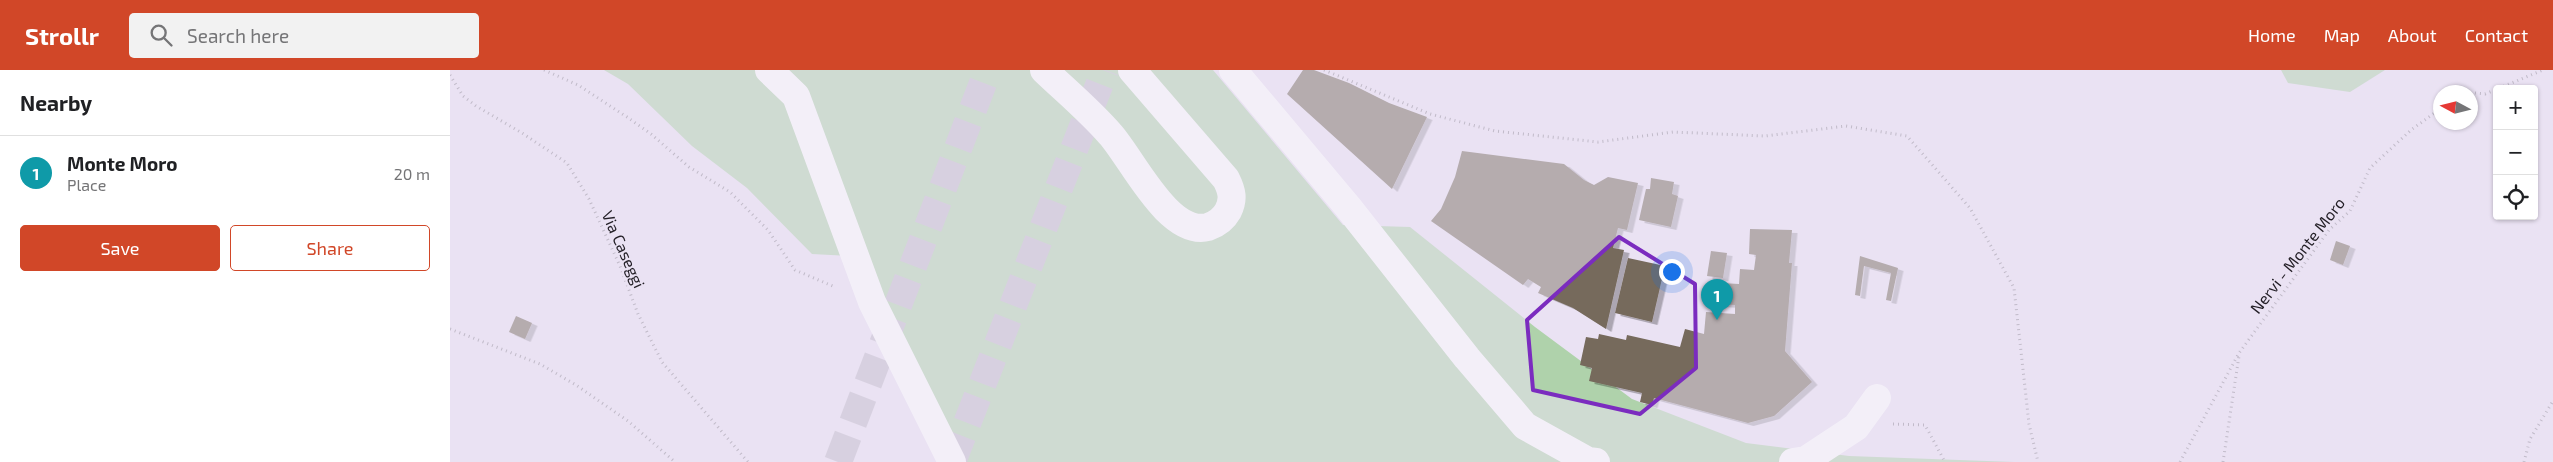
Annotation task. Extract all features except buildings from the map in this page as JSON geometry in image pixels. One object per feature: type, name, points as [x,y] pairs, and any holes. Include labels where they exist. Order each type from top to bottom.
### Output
[{"type":"street","points":[[769,70],[796,96],[872,302],[952,462]]},
{"type":"street","points":[[1044,70],[1111,134],[1171,214],[1194,227],[1216,224],[1225,216],[1231,205],[1232,191],[1226,179],[1132,70]]},
{"type":"street","points":[[1234,70],[1348,207],[1467,358],[1525,426],[1588,461],[1596,462]]},
{"type":"street","points":[[1793,462],[1806,460],[1856,427],[1877,398]]},
{"type":"path","points":[[544,70],[578,85],[627,117],[651,134],[689,167],[730,192],[768,230],[796,270],[872,302]]},
{"type":"path","points":[[1324,70],[1430,114],[1495,131],[1598,142],[1673,132],[1764,136],[1846,126],[1907,136],[1970,208],[2014,288],[2029,424],[2038,462]]},
{"type":"path","points":[[2478,93],[2485,94],[2543,70]]},
{"type":"path","name":"Via Caseggi","points":[[450,75],[463,96],[476,106],[522,133],[567,163],[589,199],[598,223],[620,266],[638,314],[662,362],[748,462]]},
{"type":"path","name":"Nervi - Monte Moro","points":[[2180,462],[2239,353],[2318,244],[2350,211],[2370,168],[2411,130],[2433,115]]},
{"type":"path","points":[[450,329],[540,364],[576,384],[628,421],[675,462]]},
{"type":"path","points":[[2223,462],[2239,353]]},
{"type":"path","points":[[2524,462],[2530,439],[2553,401]]},
{"type":"highlighted area","points":[[1619,237],[1695,284],[1696,368],[1640,414],[1533,390],[1527,320]]},
{"type":"green space","points":[[604,70],[1213,70],[1343,225],[1410,227],[1535,327],[1632,399],[1746,443],[1849,456],[2014,462],[958,462],[850,256],[812,254],[747,188],[692,146],[628,84]]},
{"type":"green space","points":[[2281,70],[2385,70],[2350,92],[2288,83]]},
{"type":"tunnel","points":[[838,462],[988,70]]},
{"type":"tunnel","points":[[952,462],[1105,70]]},
{"type":"place","name":"Monte Moro","points":[[1717,320]]}]
